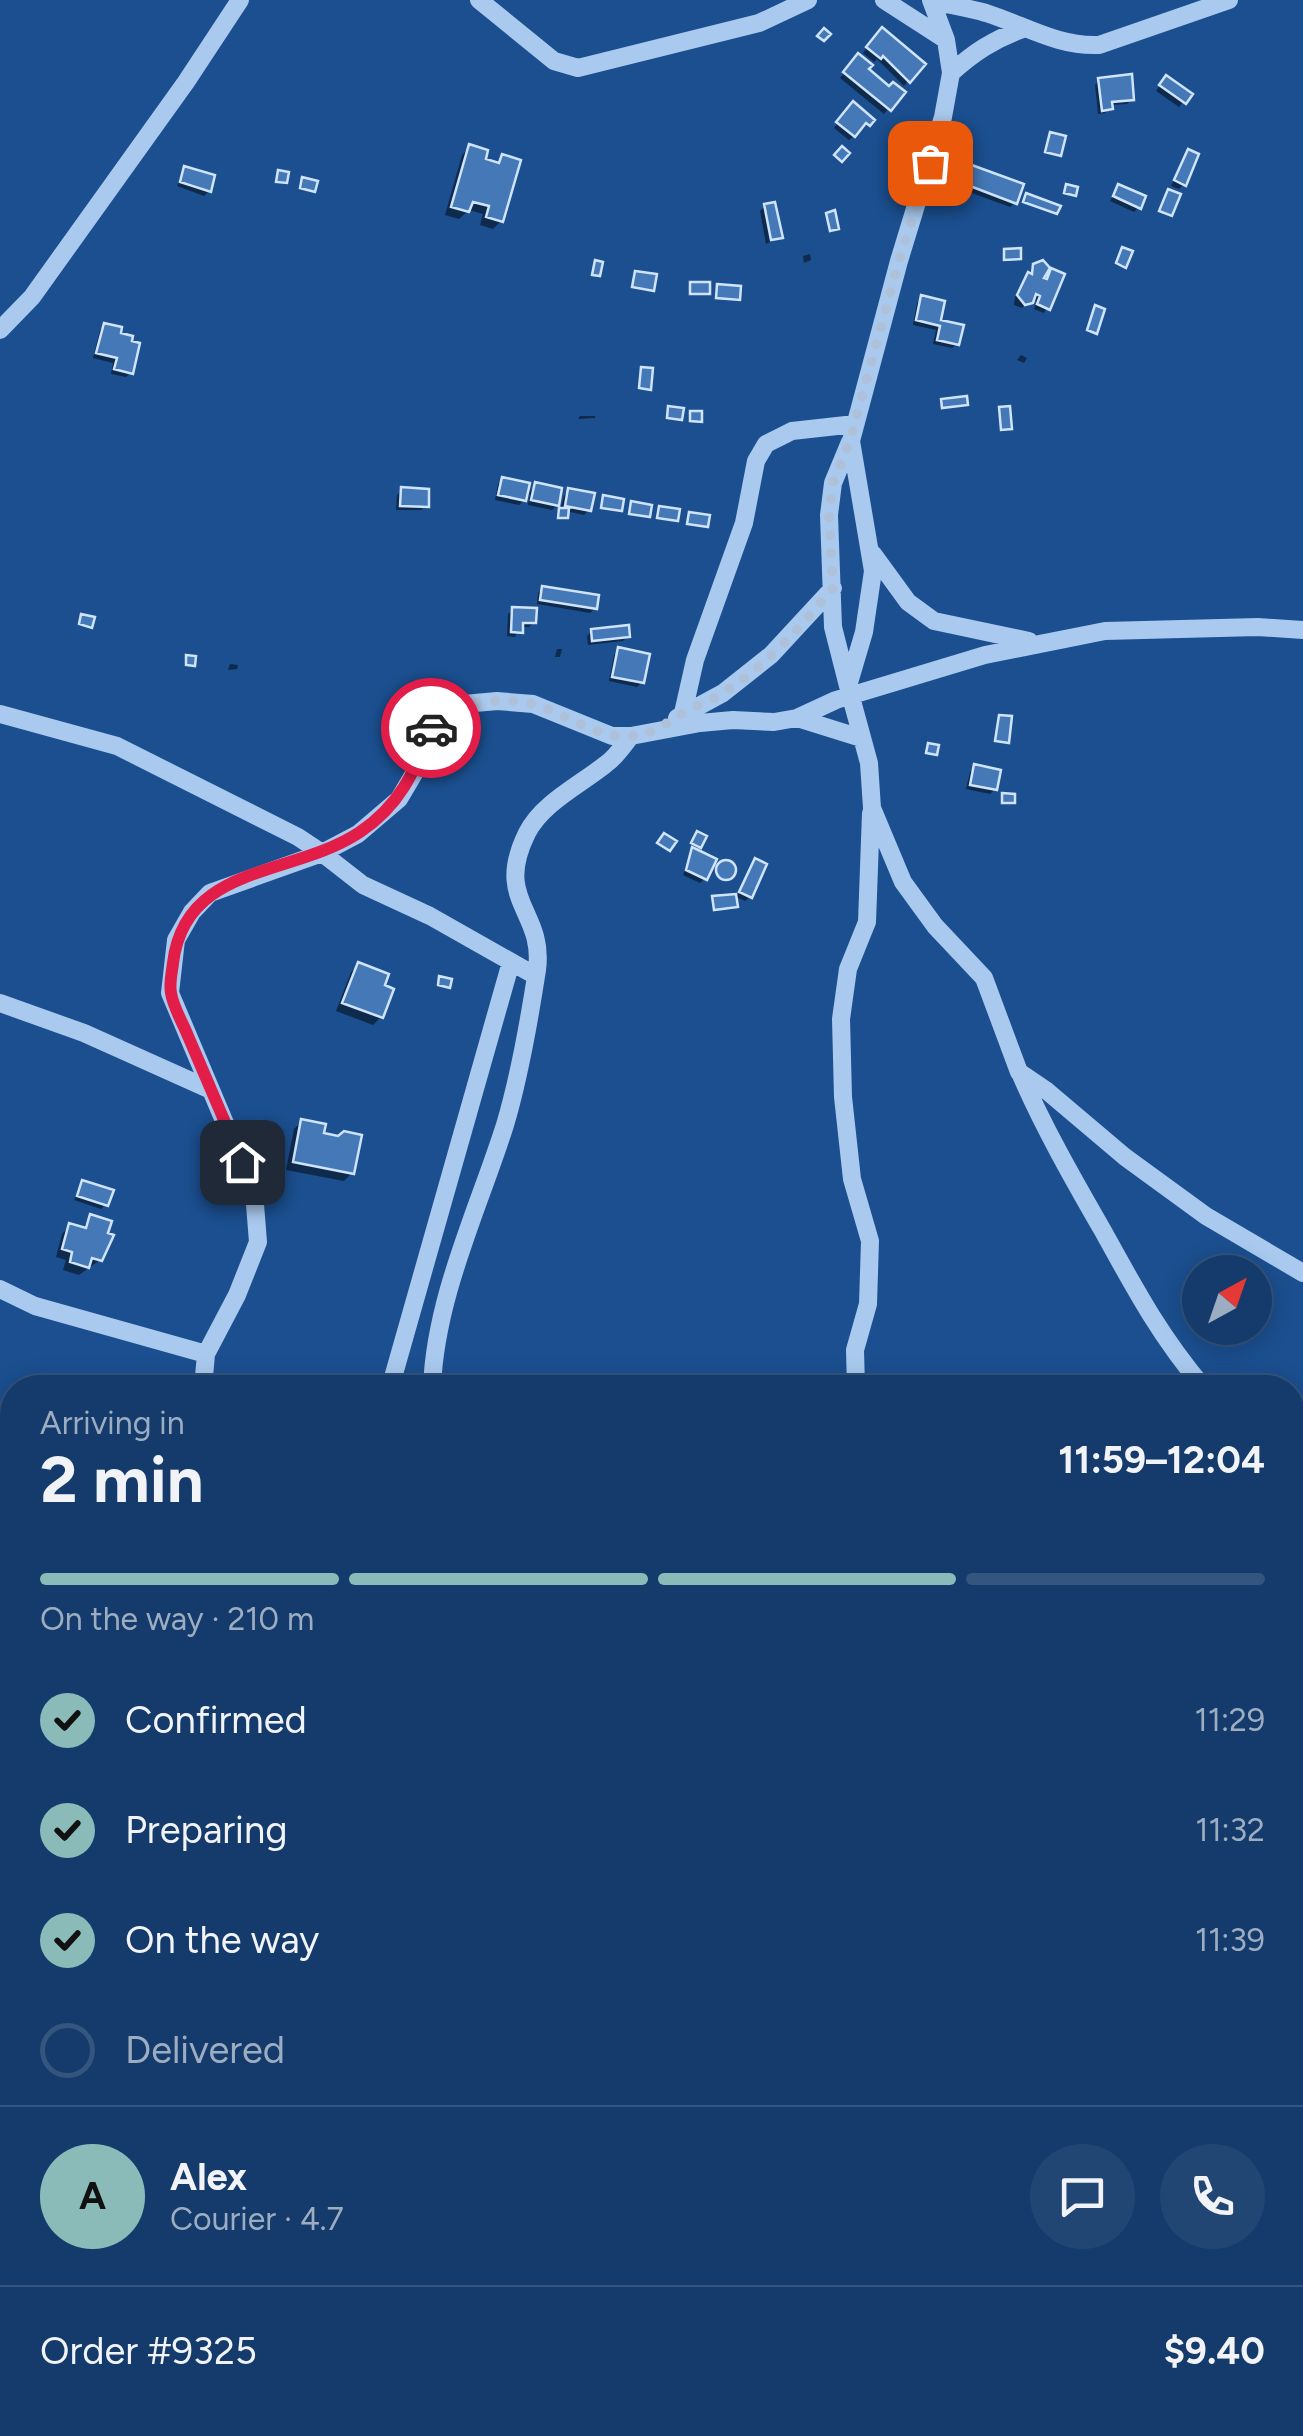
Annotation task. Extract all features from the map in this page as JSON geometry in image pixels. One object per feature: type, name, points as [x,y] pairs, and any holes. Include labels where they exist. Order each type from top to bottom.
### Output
[{"type":"street","points":[[0,330],[32,297],[240,0]]},
{"type":"street","points":[[479,0],[554,61],[578,68],[759,24],[808,0]]},
{"type":"street","points":[[884,0],[946,40]]},
{"type":"street","points":[[931,1],[988,14],[1081,46],[1099,45],[1229,0]]},
{"type":"street","points":[[856,1375],[855,1350],[868,1304],[870,1241],[852,1179],[843,1097],[841,1020],[848,968],[867,922],[872,785],[834,626],[829,515],[833,483],[853,432],[939,132],[950,74],[946,40],[931,1]]},
{"type":"street","points":[[950,74],[985,46],[1023,29]]},
{"type":"street","points":[[683,713],[696,660],[744,523],[756,461],[766,444],[792,431],[853,432]]},
{"type":"street","points":[[849,691],[873,583],[873,553],[853,432]]},
{"type":"street","points":[[873,553],[908,602],[934,621],[1041,644]]},
{"type":"street","points":[[665,728],[683,713],[723,693],[770,655],[833,588]]},
{"type":"street","points":[[205,1375],[206,1354],[237,1295],[258,1242],[254,1192],[170,993],[176,940],[192,912],[210,892],[322,853],[358,834],[399,799],[415,772],[432,727],[448,711],[464,704],[496,701],[533,704],[612,736],[632,736],[733,720],[774,722],[796,718],[849,691],[986,655],[1104,631],[1258,626],[1303,630]]},
{"type":"street","points":[[0,714],[116,746],[298,837],[363,885],[430,916],[536,976]]},
{"type":"street","points":[[796,718],[861,738]]},
{"type":"street","points":[[434,1375],[446,1302],[506,1120],[536,976],[536,934],[518,899],[514,882],[516,859],[528,830],[542,811],[609,762],[632,736]]},
{"type":"street","points":[[872,808],[903,882],[935,926],[984,978],[1045,1130],[1140,1301],[1193,1375]]},
{"type":"street","points":[[394,1375],[511,962]]},
{"type":"street","points":[[0,1002],[84,1033],[210,1090]]},
{"type":"street","points":[[1020,1072],[1206,1216],[1303,1273]]},
{"type":"street","points":[[0,1289],[35,1306],[206,1354]]},
{"type":"building","points":[[882,27],[926,64],[910,83],[883,56],[881,59],[866,47]]},
{"type":"building","points":[[824,28],[831,34],[824,41],[817,36]]},
{"type":"building","points":[[858,53],[889,86],[893,82],[906,92],[891,111],[843,72]]},
{"type":"building","points":[[1132,74],[1134,100],[1112,102],[1113,109],[1102,111],[1098,78]]},
{"type":"building","points":[[1166,75],[1193,94],[1186,104],[1159,85]]},
{"type":"building","points":[[853,101],[875,120],[870,126],[866,123],[855,137],[836,122]]},
{"type":"building","points":[[1050,132],[1066,136],[1061,156],[1045,152]]},
{"type":"building","points":[[469,144],[488,150],[486,159],[499,163],[502,154],[521,160],[503,222],[486,217],[489,206],[473,202],[469,212],[451,207]]},
{"type":"building","points":[[842,146],[850,153],[842,162],[834,155]]},
{"type":"building","points":[[1188,149],[1199,154],[1186,186],[1174,180]]},
{"type":"building","points":[[969,164],[1024,184],[1017,204],[962,183]]},
{"type":"building","points":[[184,166],[215,175],[211,192],[180,182]]},
{"type":"building","points":[[278,170],[289,172],[287,183],[276,182]]},
{"type":"building","points":[[302,177],[318,181],[315,192],[300,188]]},
{"type":"building","points":[[1066,184],[1078,187],[1076,196],[1064,193]]},
{"type":"building","points":[[1118,184],[1146,196],[1141,209],[1113,196]]},
{"type":"building","points":[[1168,189],[1181,194],[1172,216],[1159,211]]},
{"type":"building","points":[[1026,193],[1061,206],[1057,214],[1023,202]]},
{"type":"building","points":[[775,202],[783,238],[771,240],[764,204]]},
{"type":"building","points":[[835,210],[839,229],[830,231],[826,213]]},
{"type":"building","points":[[1122,247],[1133,251],[1126,268],[1116,263]]},
{"type":"building","points":[[1021,248],[1021,259],[1004,260],[1004,249]]},
{"type":"building","points":[[595,260],[603,262],[600,276],[592,275]]},
{"type":"building","points":[[1043,260],[1050,268],[1044,278],[1047,279],[1051,268],[1065,274],[1050,310],[1037,304],[1040,296],[1036,294],[1033,303],[1025,305],[1017,295],[1028,272],[1032,274],[1033,264]]},
{"type":"building","points":[[635,271],[657,274],[654,291],[632,287]]},
{"type":"building","points":[[690,282],[710,282],[710,294],[690,294]]},
{"type":"building","points":[[717,284],[741,286],[740,300],[716,298]]},
{"type":"building","points":[[921,295],[945,301],[941,320],[964,325],[959,345],[937,340],[940,326],[916,320]]},
{"type":"building","points":[[1095,305],[1105,309],[1097,334],[1087,330]]},
{"type":"building","points":[[104,323],[122,327],[121,333],[140,343],[133,374],[114,369],[117,358],[96,353]]},
{"type":"building","points":[[641,367],[653,368],[651,390],[639,388]]},
{"type":"building","points":[[967,396],[968,405],[942,408],[941,399]]},
{"type":"building","points":[[668,406],[684,408],[682,420],[667,418]]},
{"type":"building","points":[[1010,406],[1012,429],[1001,430],[999,407]]},
{"type":"building","points":[[690,411],[702,411],[702,422],[690,421]]},
{"type":"building","points":[[502,477],[530,483],[526,501],[498,495]]},
{"type":"building","points":[[535,482],[562,488],[559,506],[531,500]]},
{"type":"building","points":[[401,487],[429,489],[429,507],[400,506]]},
{"type":"building","points":[[568,488],[595,493],[591,511],[565,506]]},
{"type":"building","points":[[603,495],[624,499],[622,511],[601,508]]},
{"type":"building","points":[[631,501],[652,505],[650,517],[629,514]]},
{"type":"building","points":[[659,506],[680,509],[678,521],[657,518]]},
{"type":"building","points":[[559,508],[569,508],[568,518],[558,518]]},
{"type":"building","points":[[689,512],[710,515],[708,527],[687,524]]},
{"type":"building","points":[[542,586],[599,595],[597,609],[540,600]]},
{"type":"building","points":[[512,607],[537,608],[536,623],[523,623],[523,633],[511,632]]},
{"type":"building","points":[[81,614],[95,617],[92,628],[79,624]]},
{"type":"building","points":[[629,625],[630,637],[592,641],[591,629]]},
{"type":"building","points":[[618,647],[650,654],[644,683],[612,677]]},
{"type":"building","points":[[186,655],[196,656],[195,666],[186,665]]},
{"type":"building","points":[[999,715],[1012,716],[1009,743],[995,741]]},
{"type":"building","points":[[928,743],[939,745],[937,755],[926,753]]},
{"type":"building","points":[[974,764],[1001,770],[997,790],[970,785]]},
{"type":"building","points":[[1002,793],[1015,794],[1015,803],[1002,803]]},
{"type":"building","points":[[697,831],[707,836],[701,848],[691,843]]},
{"type":"building","points":[[664,833],[677,841],[670,851],[657,843]]},
{"type":"building","points":[[692,847],[717,859],[707,880],[686,870]]},
{"type":"building","points":[[755,858],[767,864],[752,898],[739,892]]},
{"type":"building","points":[[726,860],[736,870],[726,880],[716,870]]},
{"type":"building","points":[[736,894],[738,907],[714,910],[712,896]]},
{"type":"building","points":[[358,962],[389,974],[385,985],[394,989],[383,1018],[342,1003]]},
{"type":"building","points":[[439,976],[452,979],[450,988],[438,985]]},
{"type":"building","points":[[301,1119],[326,1124],[324,1133],[338,1136],[344,1131],[362,1135],[354,1174],[293,1162]]},
{"type":"building","points":[[82,1180],[114,1190],[108,1206],[77,1196]]},
{"type":"building","points":[[90,1214],[112,1221],[108,1233],[114,1235],[102,1261],[92,1258],[89,1268],[70,1262],[72,1252],[62,1249],[69,1223],[86,1228]]},
{"type":"way so far","points":[[431,728],[448,711],[464,704],[496,701],[533,704],[612,736],[665,728],[683,713],[723,693],[806,620],[833,588],[829,515],[833,483],[850,441],[930,163]]},
{"type":"route","points":[[242,1162],[170,993],[176,940],[192,912],[210,892],[322,853],[379,818],[399,799],[415,772],[431,728]]}]
